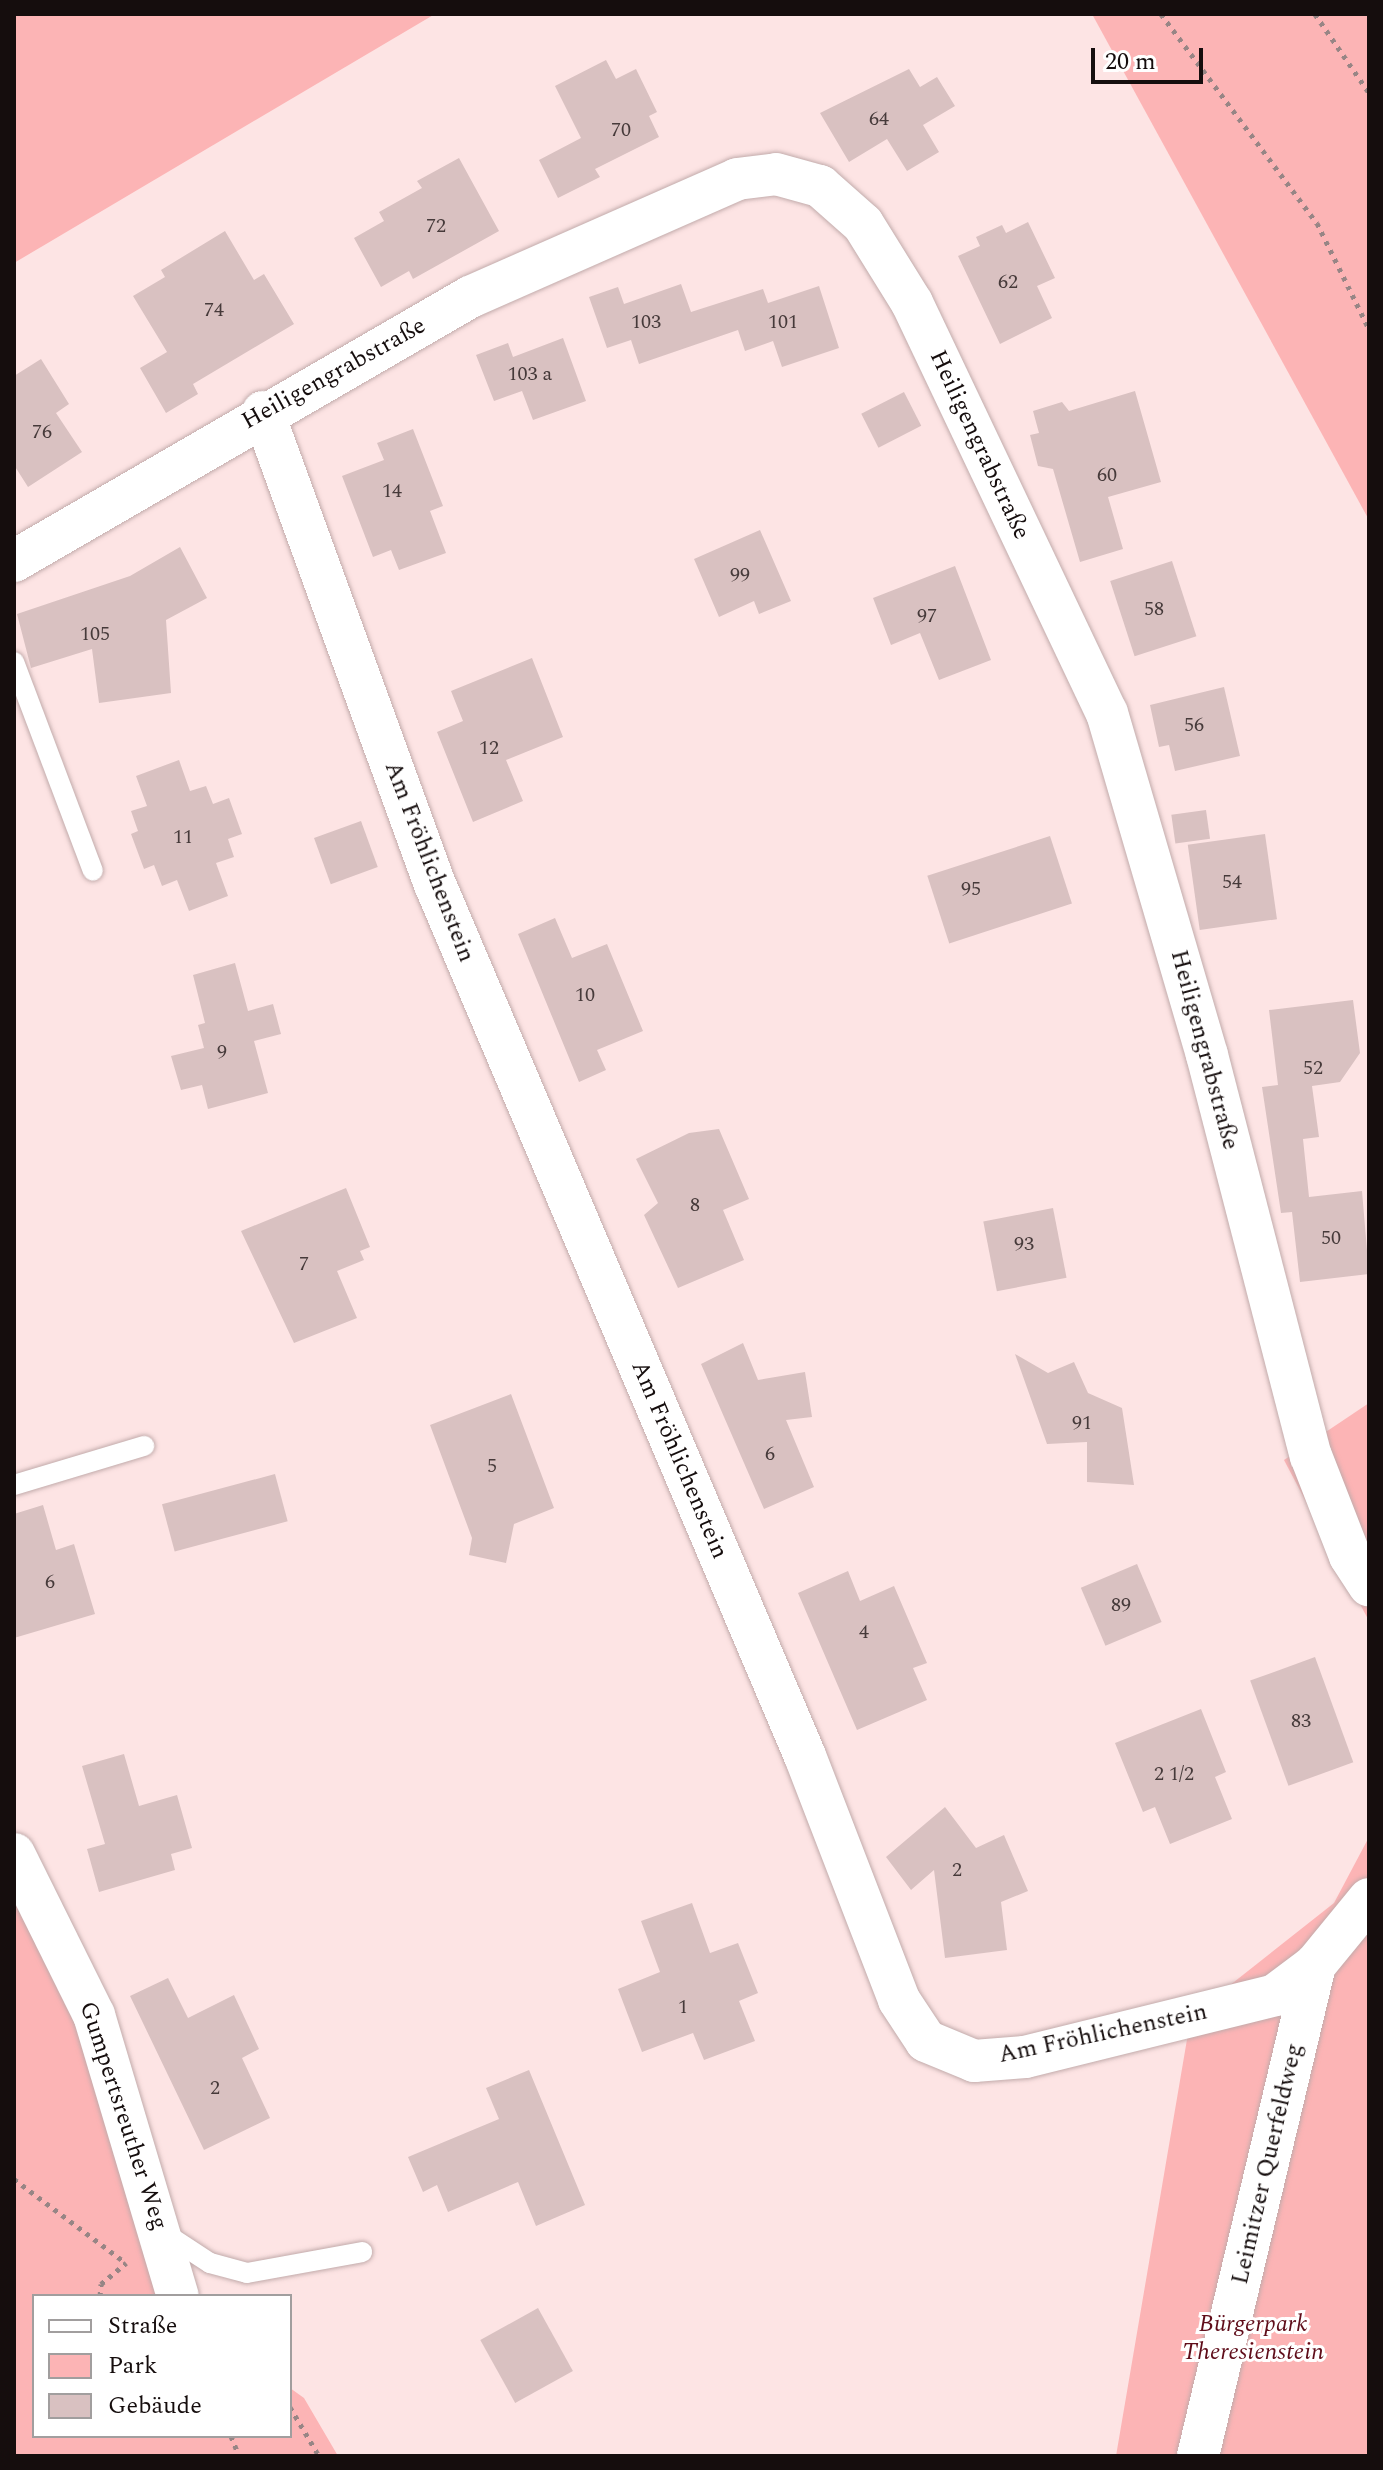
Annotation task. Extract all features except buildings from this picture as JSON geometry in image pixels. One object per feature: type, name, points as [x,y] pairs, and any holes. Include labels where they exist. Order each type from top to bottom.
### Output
[{"type":"street","name":"Heiligengrabstraße","points":[[14,561],[263,412],[470,297],[737,179],[776,174],[820,186],[863,224],[912,303],[1107,713],[1207,1055],[1311,1456],[1350,1556],[1369,1585]]},
{"type":"street","name":"Am Fröhlichenstein","points":[[263,412],[434,882],[805,1756],[899,2000],[926,2041],[974,2061],[1025,2057],[1275,1995],[1315,1965],[1369,1899]]},
{"type":"street","name":"Gumpertsreuther Weg","points":[[14,1854],[94,2015],[177,2294]]},
{"type":"street","name":"Leimitzer Querfeldweg","points":[[1198,2456],[1315,1965]]},
{"type":"lane","points":[[14,662],[93,871]]},
{"type":"lane","points":[[14,1485],[144,1446]]},
{"type":"lane","points":[[160,2231],[210,2263],[247,2273],[362,2252]]},
{"type":"path","points":[[1161,14],[1317,223],[1369,329]]},
{"type":"path","points":[[1315,14],[1369,93]]},
{"type":"path","points":[[14,2179],[135,2271]]},
{"type":"path","points":[[100,2294],[101,2284],[126,2263]]},
{"type":"path","points":[[292,2410],[319,2456]]},
{"type":"green space","points":[[14,14],[435,14],[14,263]]},
{"type":"green space","points":[[1092,14],[1369,14],[1369,520]]},
{"type":"green space","points":[[1369,1403],[1369,1621],[1284,1460]]},
{"type":"green space","name":"Bürgerpark Theresienstein","points":[[1369,1837],[1369,2456],[1116,2456],[1191,2016],[1334,1903]]},
{"type":"green space","points":[[14,1854],[177,2294],[32,2294],[32,2438],[292,2438],[292,2389],[304,2398],[338,2456],[14,2456]]}]
